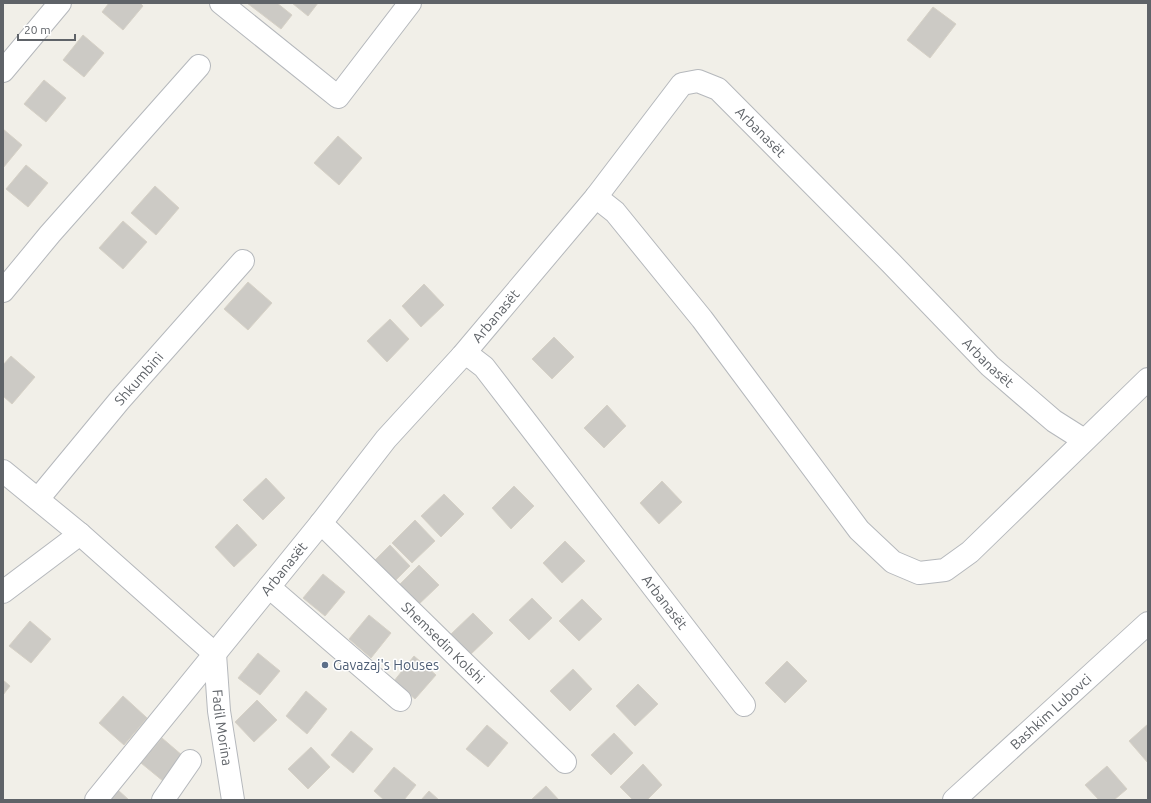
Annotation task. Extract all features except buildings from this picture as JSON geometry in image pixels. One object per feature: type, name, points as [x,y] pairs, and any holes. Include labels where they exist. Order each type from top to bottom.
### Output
[{"type":"street","points":[[3,71],[60,3]]},
{"type":"street","points":[[221,3],[338,98],[410,3]]},
{"type":"street","points":[[3,291],[50,234],[199,66]]},
{"type":"street","name":"Arbanasët","points":[[96,800],[321,523],[386,439],[462,356],[596,197],[682,84],[698,81],[718,90],[892,263],[990,366],[1054,421],[1084,440]]},
{"type":"street","points":[[596,197],[615,212],[702,319],[859,530],[893,562],[919,573],[945,570],[970,552],[1148,379]]},
{"type":"street","name":"Shkumbini","points":[[38,498],[119,401],[243,261]]},
{"type":"street","name":"Arbanasët","points":[[462,356],[471,357],[484,367],[744,705]]},
{"type":"street","points":[[3,471],[38,498],[80,534],[215,654]]},
{"type":"street","name":"Shemsedin Kolshi","points":[[321,523],[565,762]]},
{"type":"street","points":[[3,592],[80,534]]},
{"type":"street","points":[[269,586],[400,700]]},
{"type":"street","name":"Bashkim Lubovci","points":[[954,800],[1148,623]]},
{"type":"street","name":"Fadil Morina","points":[[215,654],[219,711],[229,799]]},
{"type":"street","points":[[163,800],[190,761]]},
{"type":"place","name":"Gavazaj's Houses","points":[[325,665]]}]
